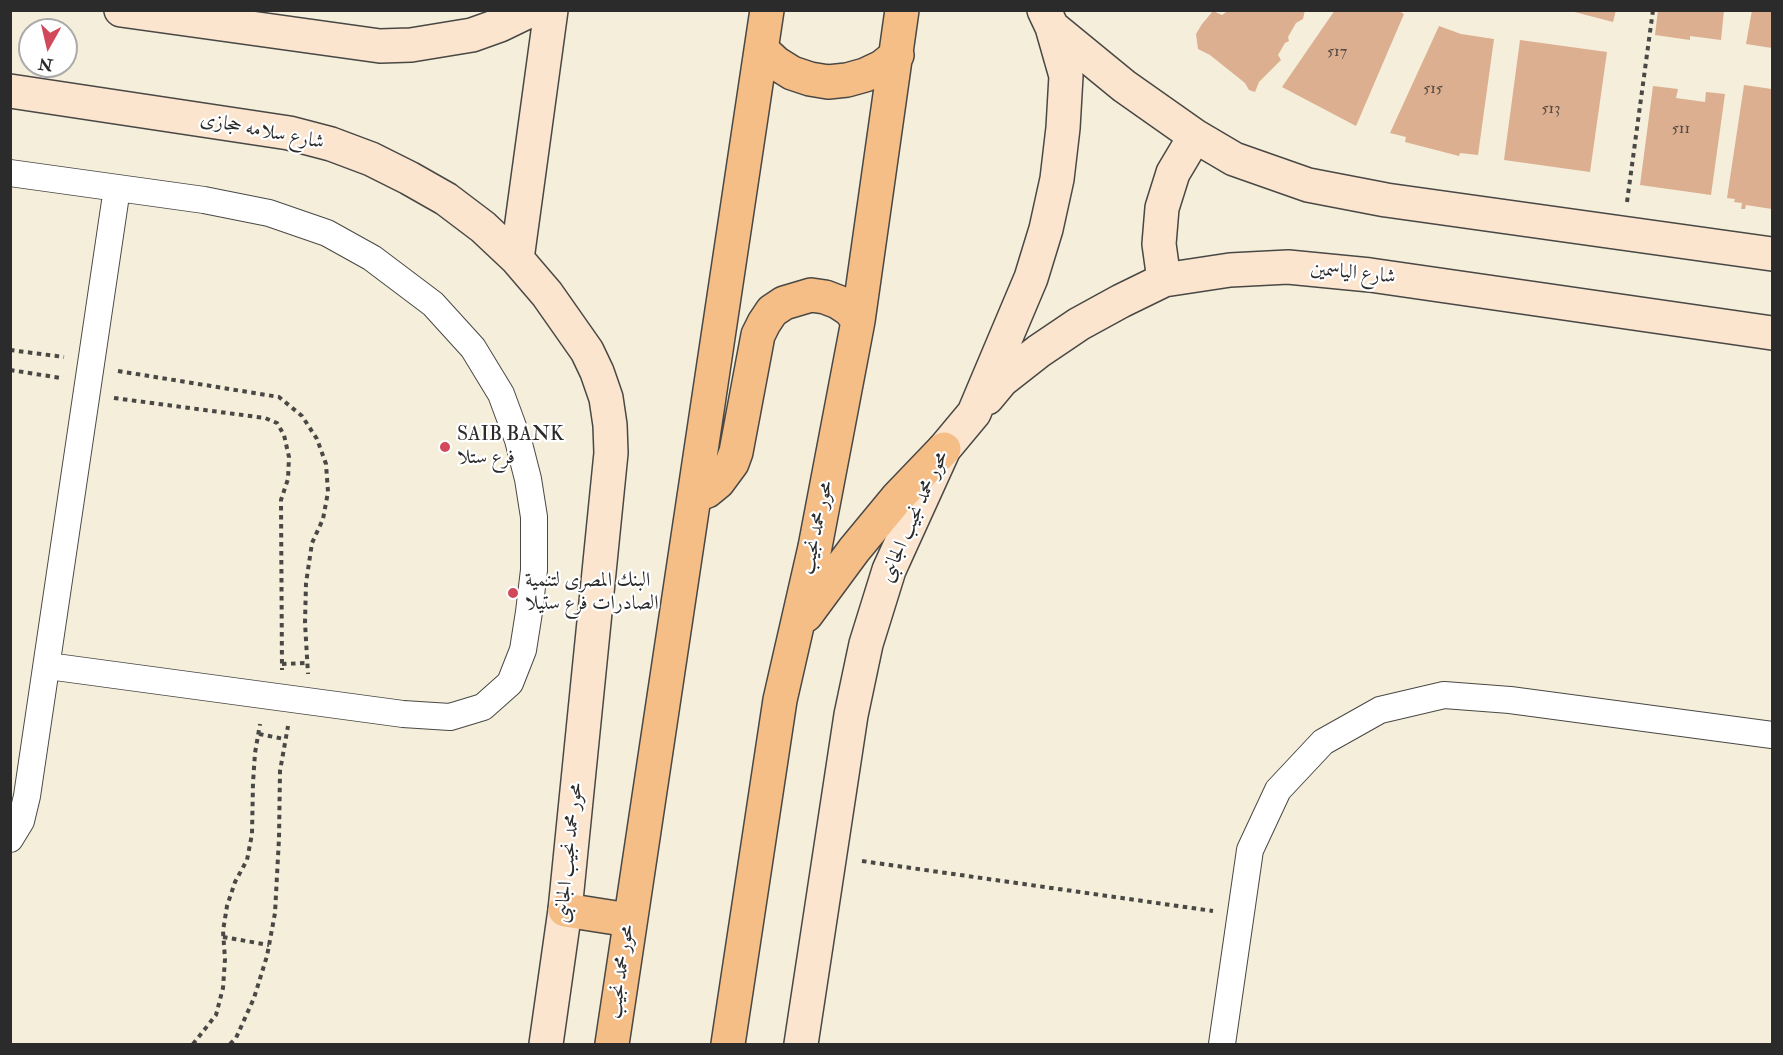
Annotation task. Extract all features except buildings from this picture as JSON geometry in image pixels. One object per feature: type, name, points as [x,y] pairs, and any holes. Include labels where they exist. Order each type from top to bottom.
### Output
[{"type":"main road","name":"محور محمد نجيب","points":[[612,1044],[767,10]]},
{"type":"main road","name":"محور محمد نجيب","points":[[728,1044],[780,700],[815,547],[858,321],[902,10]]},
{"type":"main road","points":[[762,50],[792,73],[828,82],[865,75],[882,67],[897,55]]},
{"type":"main road","points":[[694,496],[717,482],[732,463],[758,335],[772,311],[784,303],[811,295],[838,302],[850,310],[858,321]]},
{"type":"main road","points":[[796,629],[854,550],[897,498],[944,449]]},
{"type":"main road","points":[[566,910],[629,920]]},
{"type":"street","points":[[121,10],[380,46],[411,45],[472,35],[531,10]]},
{"type":"street","points":[[517,259],[551,10]]},
{"type":"street","points":[[1048,19],[1124,86],[1195,136],[1234,159],[1308,185],[1386,200],[1773,254]]},
{"type":"street","name":"محور محمد نجيب الجانبى","points":[[801,1044],[850,715],[866,644],[889,570],[944,449],[974,413],[1031,278],[1046,229],[1057,178],[1063,128],[1065,76],[1048,19]]},
{"type":"street","name":"شارع سلامه حجازى","points":[[10,91],[289,134],[331,144],[371,159],[446,200],[483,227],[517,259]]},
{"type":"street","points":[[1164,280],[1159,244],[1162,208],[1173,173],[1195,136]]},
{"type":"street","points":[[10,173],[204,200],[269,213],[327,233],[372,258],[433,304],[473,348],[501,393],[518,440],[528,479],[534,517],[534,570],[523,650],[510,683],[483,707],[450,717],[404,714],[48,666]]},
{"type":"street","points":[[10,839],[21,821],[27,796],[117,188]]},
{"type":"street","name":"محور محمد نجيب الجانبى","points":[[517,259],[548,294],[587,351],[606,398],[610,425],[610,453],[566,910],[546,1044]]},
{"type":"street","name":"شارع الياسمين","points":[[974,413],[1002,380],[1040,351],[1100,313],[1164,280],[1230,270],[1288,267],[1371,275],[1773,333]]},
{"type":"street","points":[[1222,1044],[1250,850],[1278,790],[1323,742],[1380,710],[1444,695],[1510,700],[1773,735]]},
{"type":"path","points":[[1623,233],[1653,10]]},
{"type":"path","points":[[10,350],[89,376],[265,418],[277,423],[284,435],[289,457],[288,479],[281,500],[282,664],[290,698],[280,771],[275,914],[254,998],[236,1038],[230,1044]]},
{"type":"path","points":[[10,370],[89,376],[279,397],[302,416],[317,439],[326,464],[328,492],[323,519],[312,543],[306,583],[306,663],[290,698],[259,734],[253,783],[252,834],[247,860],[235,882],[227,906],[223,937],[225,960],[222,988],[216,1015],[193,1044]]},
{"type":"path","points":[[282,664],[306,663]]},
{"type":"path","points":[[259,734],[285,739]]},
{"type":"path","points":[[828,856],[1241,915]]},
{"type":"path","points":[[223,937],[269,945]]},
{"type":"place","name":"SAIB BANK فرع ستلا","points":[[445,447]]},
{"type":"place","name":"البنك المصرى لتنمية الصادرات فرع ستيلا","points":[[513,593]]}]
